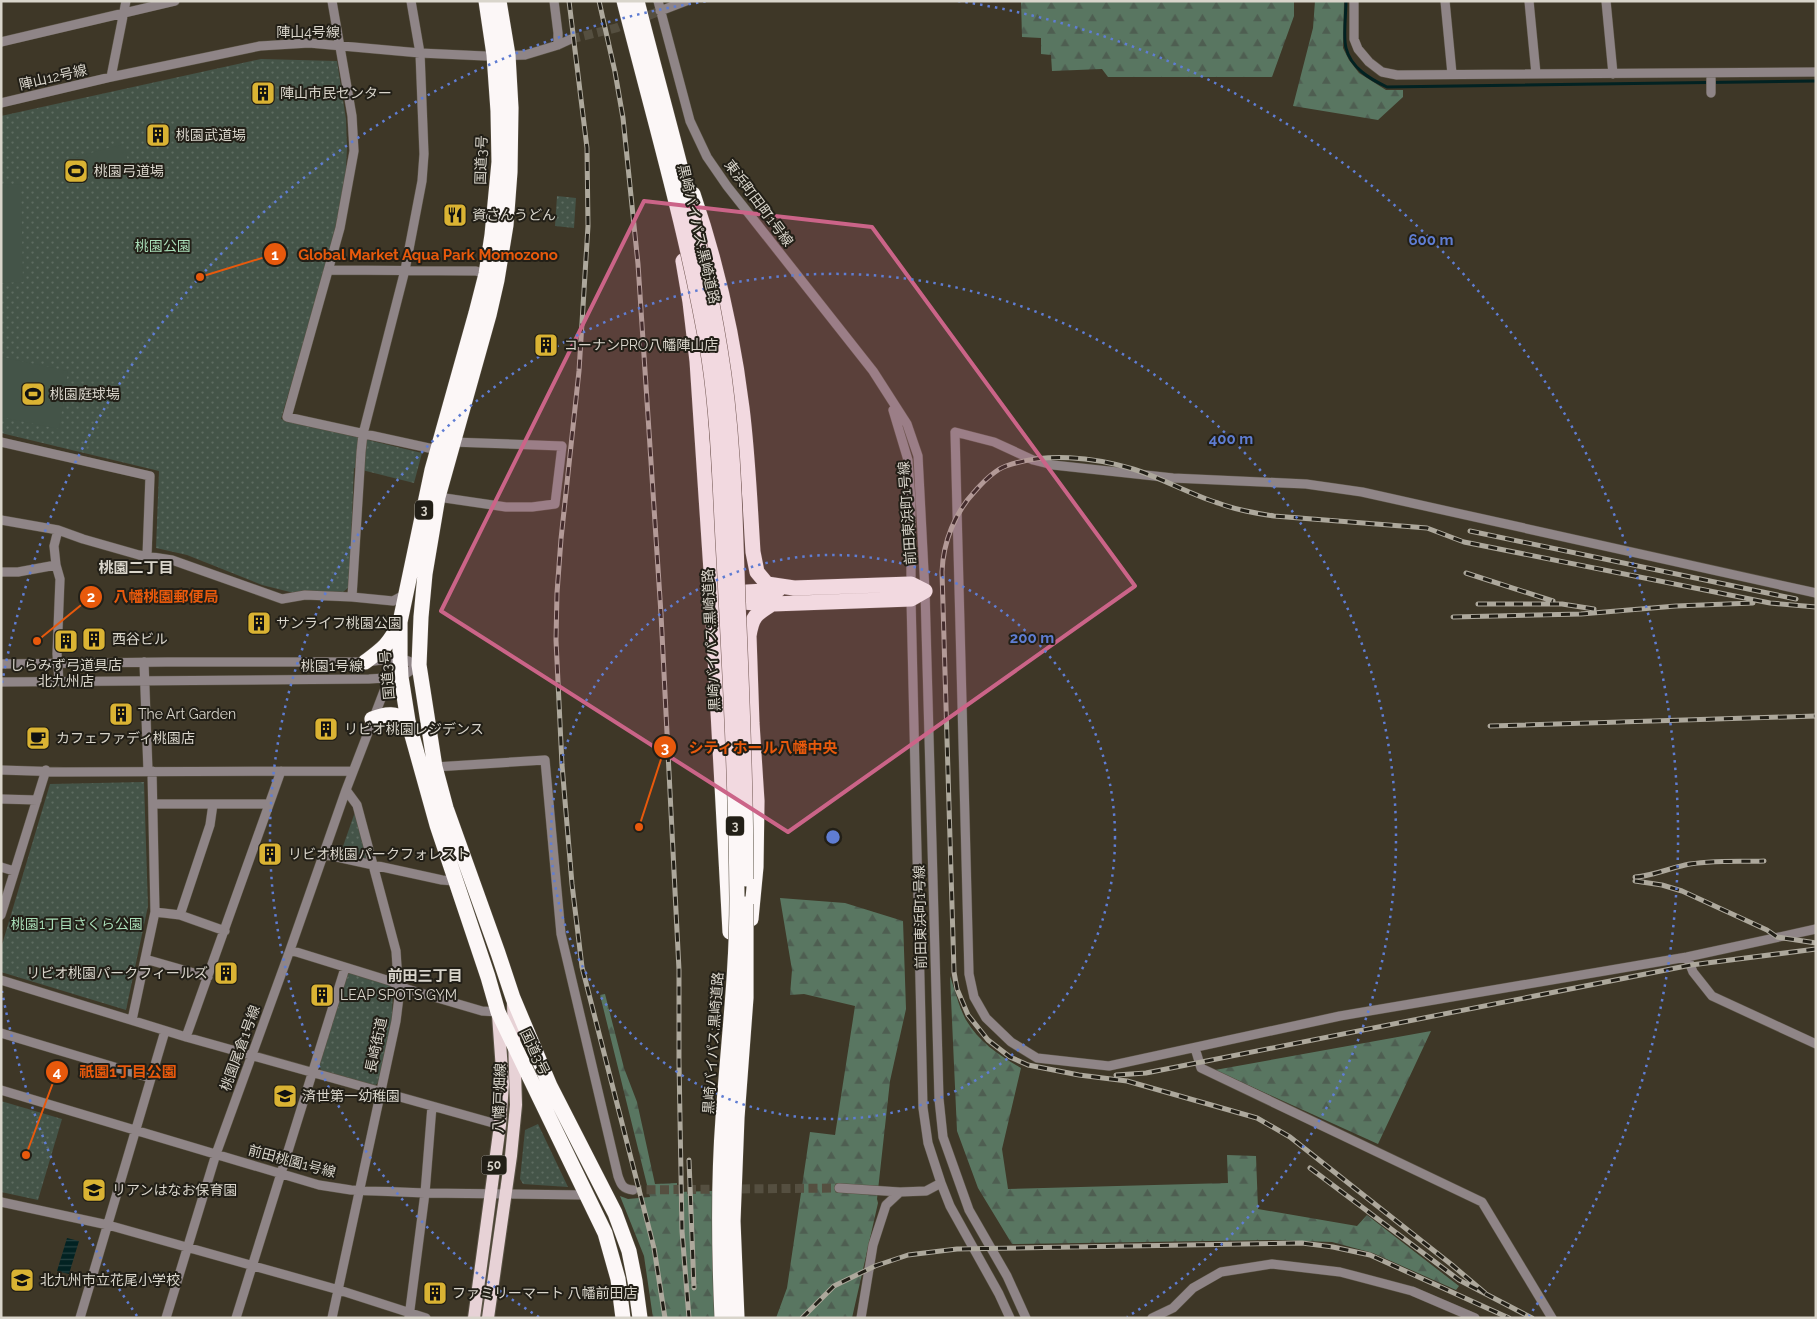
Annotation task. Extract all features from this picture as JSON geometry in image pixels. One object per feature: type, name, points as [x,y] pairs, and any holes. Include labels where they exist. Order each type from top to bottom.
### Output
[{"type":"highway","name":"国道3号","points":[[486,1],[501,55],[511,108],[512,146],[506,224],[491,308],[438,496],[420,617],[419,665],[435,767],[446,808],[513,998],[550,1086],[615,1213],[629,1251],[636,1281],[640,1318]]},
{"type":"highway","name":"国道3号","points":[[499,1],[501,55],[498,111],[499,162],[493,226],[486,274],[432,470],[400,622],[401,677],[408,721],[437,825],[498,1012],[605,1233],[618,1279],[623,1318]]},
{"type":"highway","name":"黒崎バイパス;黒崎道路","points":[[624,1],[665,159],[699,306],[709,360],[716,428],[726,597],[740,995],[720,1168],[722,1318]]},
{"type":"highway","name":"黒崎バイパス;黒崎道路","points":[[637,1],[708,285],[720,349],[734,476],[746,821],[733,1220],[737,1318]]},
{"type":"highway","points":[[662,100],[708,236],[724,300],[742,408],[753,552],[757,572],[767,584],[794,588]]},
{"type":"highway","points":[[665,159],[690,302],[697,361],[712,586],[718,598],[713,620],[718,724],[740,995]]},
{"type":"highway","points":[[718,598],[732,593],[794,588],[911,584],[926,591]]},
{"type":"highway","points":[[718,598],[731,602],[772,604],[911,599],[926,591]]},
{"type":"highway","points":[[740,995],[750,930],[756,867],[757,801],[749,636],[755,614],[772,604]]},
{"type":"highway","points":[[365,662],[386,647],[393,638],[400,622]]},
{"type":"highway","points":[[372,719],[386,714],[398,715],[408,721]]},
{"type":"main road","name":"八幡戸畑線","points":[[488,1318],[511,1156],[516,1105],[516,1050],[513,998]]},
{"type":"main road","name":"八幡戸畑線","points":[[474,1318],[500,1125],[502,1084],[498,1012]]},
{"type":"street","points":[[111,77],[126,1]]},
{"type":"street","points":[[1,42],[175,1]]},
{"type":"street","points":[[332,1],[352,116],[354,151],[340,228],[287,417],[438,450]]},
{"type":"street","points":[[352,597],[363,434],[405,270],[422,181],[424,154],[420,53],[411,1]]},
{"type":"street","points":[[554,1],[558,45]]},
{"type":"street","name":"東浜町田町1号線","points":[[658,1],[690,121],[707,156],[727,186],[872,371],[889,397]]},
{"type":"street","points":[[660,11],[686,1]]},
{"type":"street","points":[[1354,1],[1354,39],[1358,50],[1368,62],[1382,72],[1396,75],[1816,72]]},
{"type":"street","points":[[1445,1],[1452,74]]},
{"type":"street","points":[[1529,1],[1536,74]]},
{"type":"street","points":[[1606,1],[1614,74]]},
{"type":"street","name":"陣山4号線","points":[[111,77],[260,46],[294,43],[340,45],[420,53],[524,55],[571,39]]},
{"type":"street","points":[[1711,74],[1711,93]]},
{"type":"street","name":"陣山12号線","points":[[1,103],[111,77]]},
{"type":"street","points":[[328,270],[476,271],[486,274]]},
{"type":"street","name":"前田東浜町1号線","points":[[889,397],[908,460],[911,500],[911,599],[923,1108],[928,1143],[950,1206],[999,1294],[1010,1318]]},
{"type":"street","name":"前田東浜町1号線","points":[[889,397],[907,424],[918,456],[926,591],[939,1099],[943,1137],[969,1210],[1008,1276],[1026,1318]]},
{"type":"street","points":[[1816,593],[1362,492],[1306,484],[1173,478],[1053,465],[1033,460],[994,442],[955,432],[969,964],[974,997],[986,1018],[1011,1042],[1037,1058],[1109,1066],[1340,1016],[1687,957],[1816,929]]},
{"type":"street","points":[[1,442],[150,476],[147,556]]},
{"type":"street","points":[[438,496],[506,507],[532,507],[555,504],[562,446],[452,442]]},
{"type":"street","points":[[1,520],[58,530],[82,539],[191,566],[282,600],[305,595],[393,601],[406,594]]},
{"type":"street","points":[[58,530],[54,546],[56,565],[60,578],[59,681]]},
{"type":"street","points":[[1,572],[18,572],[56,565]]},
{"type":"street","name":"桃園1号線","points":[[1,664],[365,662],[400,658],[419,665]]},
{"type":"street","points":[[132,1020],[156,912],[153,804],[144,662]]},
{"type":"street","name":"桃園1号線","points":[[1,682],[368,680],[401,677],[419,665]]},
{"type":"street","points":[[346,790],[384,691],[401,677]]},
{"type":"street","points":[[368,680],[384,691]]},
{"type":"street","points":[[435,767],[544,760],[561,934],[618,1176],[621,1186],[633,1190]]},
{"type":"street","points":[[1,770],[64,772],[353,771]]},
{"type":"street","points":[[1,915],[46,770]]},
{"type":"street","points":[[186,1037],[281,772]]},
{"type":"street","name":"桃園尾倉1号線","points":[[166,1318],[216,1154],[346,790]]},
{"type":"street","name":"長崎街道","points":[[332,1318],[396,1021],[398,985],[396,952],[375,866],[357,805],[346,790]]},
{"type":"street","points":[[1,799],[37,800]]},
{"type":"street","points":[[153,804],[269,804]]},
{"type":"street","points":[[180,915],[210,825],[213,804]]},
{"type":"street","points":[[323,854],[454,881]]},
{"type":"street","points":[[1,867],[14,871]]},
{"type":"street","points":[[156,912],[180,915],[224,930]]},
{"type":"street","points":[[290,950],[407,989],[482,1011],[498,1012]]},
{"type":"street","points":[[1687,957],[1693,972],[1712,996],[1816,1044]]},
{"type":"street","points":[[145,960],[208,977]]},
{"type":"street","points":[[236,1318],[345,968]]},
{"type":"street","points":[[1,980],[165,1031],[500,1125]]},
{"type":"street","points":[[80,1318],[165,1031]]},
{"type":"street","points":[[1,1033],[151,1078]]},
{"type":"street","points":[[1195,1048],[1201,1068],[1482,1202],[1552,1318]]},
{"type":"street","name":"前田桃園1号線","points":[[1,1090],[320,1185],[360,1190],[425,1193],[586,1195]]},
{"type":"street","points":[[410,1315],[425,1193],[432,1106]]},
{"type":"street","points":[[839,1188],[900,1192],[926,1191],[941,1183]]},
{"type":"street","points":[[861,1318],[873,1245],[886,1205],[900,1192]]},
{"type":"street","points":[[1,1202],[108,1225],[339,1290],[410,1315],[426,1318]]},
{"type":"street","points":[[1152,1318],[1173,1308],[1193,1288],[1221,1272],[1272,1264],[1358,1276],[1412,1291],[1475,1318]]},
{"type":"highlighted area","points":[[644,201],[872,227],[1135,586],[788,832],[441,611]]},
{"type":"green space","points":[[1021,1],[1294,1],[1294,16],[1272,77],[1108,77],[1102,69],[1052,71],[1051,55],[1041,54],[1041,38],[1022,37]]},
{"type":"green space","points":[[1315,1],[1344,1],[1343,48],[1349,60],[1359,73],[1386,90],[1403,90],[1403,97],[1378,120],[1293,106],[1313,28]]},
{"type":"green space","name":"桃園公園","points":[[261,59],[337,61],[346,119],[345,188],[324,273],[281,419],[422,453],[414,483],[354,468],[349,587],[342,593],[294,593],[262,585],[187,555],[156,548],[159,471],[1,433],[1,116]]},
{"type":"green space","name":"桃園弓道場","points":[[124,144],[128,161],[61,180],[57,162]]},
{"type":"green space","points":[[21,184],[23,282],[1,283],[1,185]]},
{"type":"green space","points":[[557,196],[576,198],[574,228],[555,226]]},
{"type":"green space","name":"桃園庭球場","points":[[1,357],[68,371],[59,429],[1,417]]},
{"type":"green space","name":"桃園1丁目さくら公園","points":[[144,782],[148,906],[126,1010],[1,972],[1,948],[50,784]]},
{"type":"green space","points":[[355,812],[368,855],[364,860],[341,852]]},
{"type":"green space","points":[[780,898],[845,903],[903,921],[906,1009],[890,1081],[878,1203],[852,1318],[776,1318],[787,1288],[810,1132],[835,1135],[855,1006],[804,994],[790,995],[792,970]]},
{"type":"green space","points":[[351,973],[393,986],[392,1019],[378,1083],[374,1086],[322,1071],[319,1066],[345,975]]},
{"type":"green space","points":[[950,976],[961,1010],[971,1028],[991,1048],[1021,1068],[1002,1149],[1008,1189],[1228,1183],[1227,1155],[1256,1156],[1258,1209],[1357,1226],[1367,1215],[1459,1286],[1456,1290],[1373,1253],[1332,1242],[1274,1240],[1012,1244],[978,1188],[957,1131]]},
{"type":"green space","points":[[605,994],[624,1068],[637,1102],[655,1184],[677,1183],[677,1192],[712,1191],[716,1318],[653,1318],[644,1256],[620,1196],[628,1199],[650,1197],[600,995]]},
{"type":"green space","points":[[1431,1031],[1378,1144],[1215,1070]]},
{"type":"green space","points":[[1,1101],[62,1119],[38,1200],[1,1192]]},
{"type":"green space","points":[[538,1124],[568,1187],[523,1184],[520,1179],[525,1130]]},
{"type":"water","points":[[67,1238],[79,1241],[69,1274],[57,1271]]},
{"type":"waterway","points":[[1346,1],[1345,38],[1348,55],[1362,72],[1387,87],[1816,81]]},
{"type":"tunnel","points":[[571,39],[616,28],[660,11]]},
{"type":"tunnel","points":[[633,1190],[839,1188]]},
{"type":"railway","points":[[569,1],[587,148],[588,226],[579,371],[557,593],[556,640],[562,765],[572,884],[582,967],[654,1248],[665,1318]]},
{"type":"railway","points":[[599,1],[623,118],[638,264],[661,614],[679,970],[682,1231],[689,1318]]},
{"type":"railway","points":[[1485,1293],[1290,1137],[1257,1118],[1127,1081],[1079,1075],[1028,1065],[1010,1057],[988,1040],[968,1015],[957,989],[954,972],[942,572],[951,528],[969,499],[998,470],[1006,466],[1037,459],[1086,459],[1133,469],[1207,499],[1246,511],[1274,516],[1427,528],[1464,542],[1770,603],[1816,607]]},
{"type":"railway","points":[[1470,531],[1796,599]]},
{"type":"railway","points":[[1466,573],[1553,601]]},
{"type":"railway","points":[[1453,617],[1581,614],[1676,606],[1753,603]]},
{"type":"railway","points":[[1478,604],[1562,604],[1594,609]]},
{"type":"railway","points":[[1490,726],[1816,716]]},
{"type":"railway","points":[[1635,877],[1695,863],[1764,861]]},
{"type":"railway","points":[[1635,881],[1662,885],[1682,891],[1767,930],[1777,937],[1816,943]]},
{"type":"railway","points":[[1116,1075],[1146,1073],[1691,965],[1816,949]]},
{"type":"railway","points":[[689,1160],[694,1288]]},
{"type":"railway","points":[[1310,1168],[1459,1280],[1532,1318]]},
{"type":"railway","points":[[802,1318],[834,1286],[875,1266],[908,1255],[957,1249],[1302,1243],[1370,1255],[1509,1318]]},
{"type":"place","name":"陣山市民センター","points":[[263,93]]},
{"type":"place","name":"桃園武道場","points":[[158,135]]},
{"type":"place","name":"桃園弓道場","points":[[76,171]]},
{"type":"place","name":"資さんうどん","points":[[455,215]]},
{"type":"place","name":"Global Market Aqua Park Momozono","points":[[200,277]]},
{"type":"place","name":"コーナンPRO八幡陣山店","points":[[546,345]]},
{"type":"place","name":"桃園庭球場","points":[[33,394]]},
{"type":"place","name":"サンライフ桃園公園","points":[[259,623]]},
{"type":"place","name":"西谷ビル","points":[[94,639]]},
{"type":"place","name":"八幡桃園郵便局","points":[[37,641]]},
{"type":"place","name":"しらみず弓道具店 北九州店","points":[[66,641]]},
{"type":"place","name":"The Art Garden","points":[[121,714]]},
{"type":"place","name":"リビオ桃園レジデンス","points":[[326,729]]},
{"type":"place","name":"カフェファディ桃園店","points":[[38,738]]},
{"type":"place","name":"シティホール八幡中央","points":[[639,827]]},
{"type":"place","name":"リビオ桃園パークフォレスト","points":[[270,854]]},
{"type":"place","name":"リビオ桃園パークフィールズ","points":[[226,973]]},
{"type":"place","name":"LEAP SPOTS GYM","points":[[322,995]]},
{"type":"place","name":"済世第一幼稚園","points":[[285,1096]]},
{"type":"place","name":"祇園1丁目公園","points":[[26,1155]]},
{"type":"place","name":"リアンはなお保育園","points":[[94,1190]]},
{"type":"place","name":"北九州市立花尾小学校","points":[[22,1280]]},
{"type":"place","name":"ファミリーマート 八幡前田店","points":[[435,1293]]},
{"type":"district","name":"桃園二丁目","points":[[136,568]]},
{"type":"district","name":"前田三丁目","points":[[425,976]]}]
